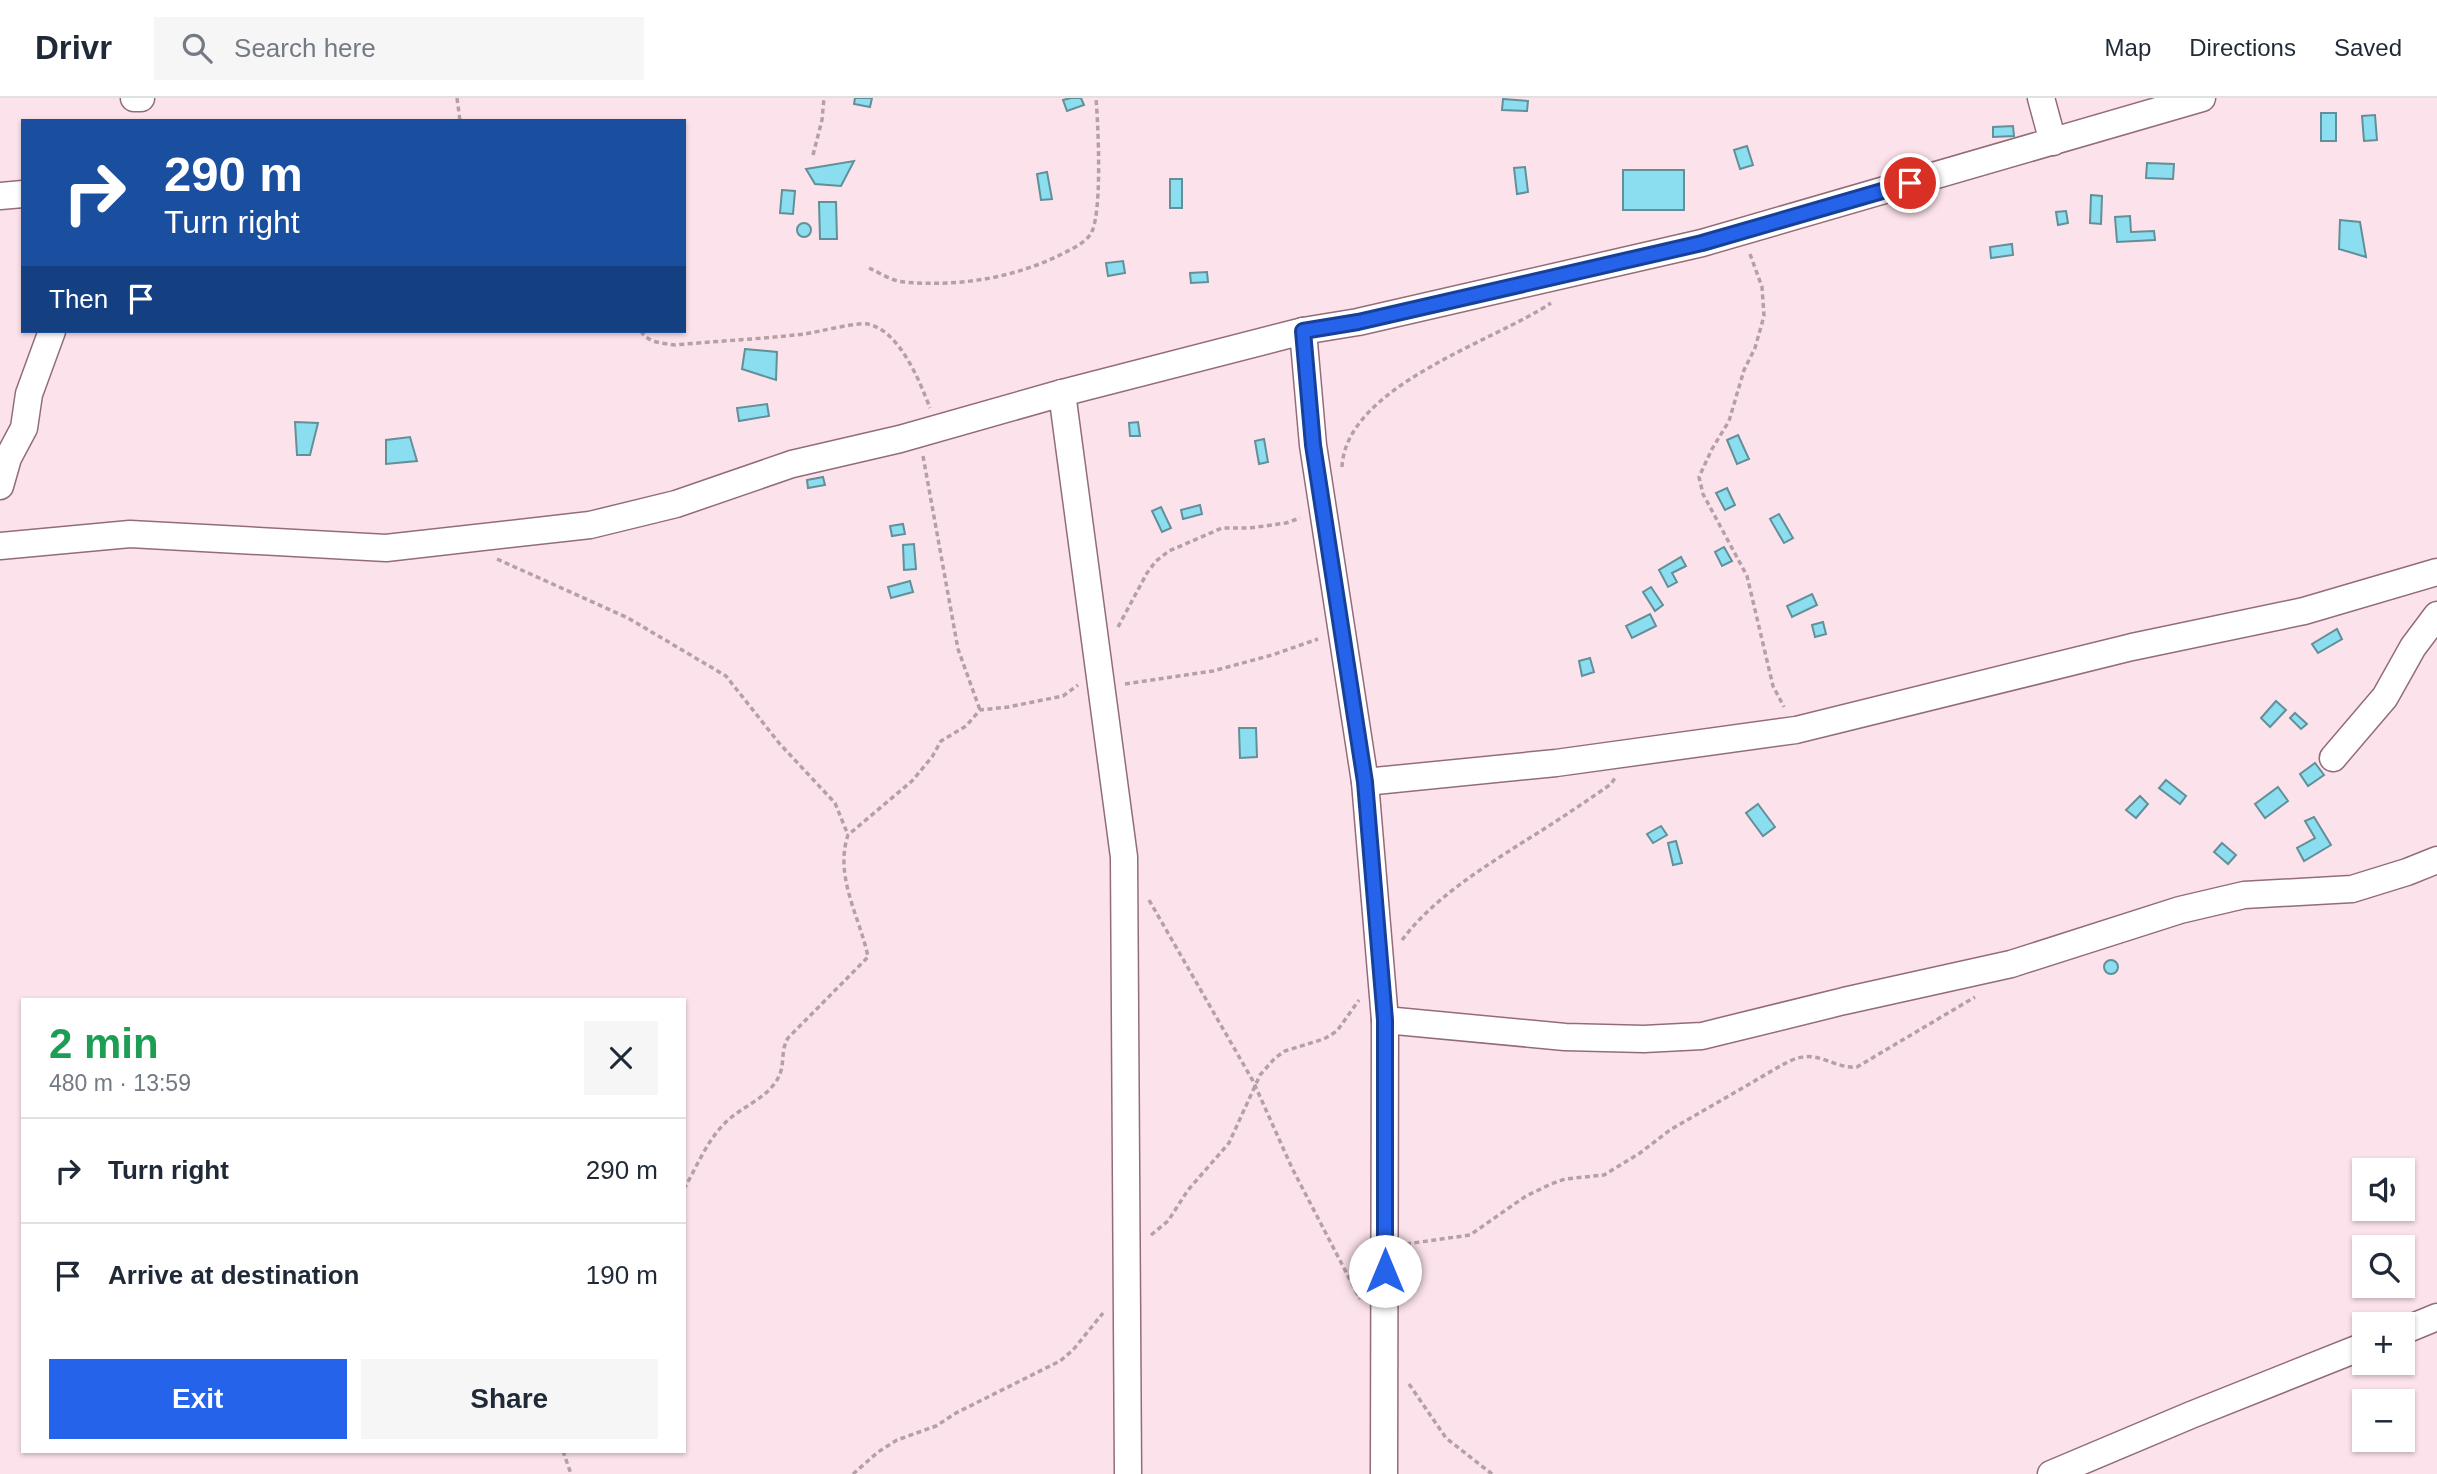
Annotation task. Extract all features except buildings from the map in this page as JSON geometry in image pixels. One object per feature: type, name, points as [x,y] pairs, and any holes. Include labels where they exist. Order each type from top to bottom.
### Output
[{"type":"street","points":[[135,98],[141,98]]},
{"type":"street","points":[[2041,98],[2053,142]]},
{"type":"street","points":[[4,543],[130,534],[386,548],[590,525],[676,503],[792,464],[928,431],[1062,393],[1303,331],[1358,322],[1742,232],[1982,160],[2203,98]]},
{"type":"street","points":[[0,196],[21,194]]},
{"type":"street","points":[[1303,331],[1313,445],[1365,782],[1385,1020],[1384,1474]]},
{"type":"street","points":[[0,486],[9,458],[24,428],[29,394],[51,333]]},
{"type":"street","points":[[1062,393],[1124,857],[1128,1474]]},
{"type":"street","points":[[1365,782],[1556,762],[1796,730],[2132,647],[2304,611],[2437,572]]},
{"type":"street","points":[[2333,758],[2385,697],[2413,647],[2437,615]]},
{"type":"street","points":[[1385,1020],[1565,1037],[1644,1039],[1702,1036],[2011,964],[2180,910],[2244,895],[2352,888],[2437,860]]},
{"type":"street","points":[[2415,1326],[2437,1317]]},
{"type":"street","points":[[2051,1474],[2352,1351]]},
{"type":"path","points":[[457,98],[460,119]]},
{"type":"path","points":[[813,155],[822,120],[824,98]]},
{"type":"path","points":[[869,268],[901,282],[1001,278],[1038,266],[1073,248],[1091,235],[1097,214],[1099,155],[1096,98]]},
{"type":"path","points":[[1742,232],[1762,287],[1764,316],[1729,421],[1699,477],[1703,494],[1747,576],[1773,686],[1796,730]]},
{"type":"path","points":[[1100,675],[1147,573],[1156,561],[1169,551],[1222,528],[1251,528],[1286,523],[1310,512],[1321,502],[1342,469],[1351,434],[1361,420],[1381,402],[1406,382],[1467,346],[1512,327],[1560,298]]},
{"type":"path","points":[[642,333],[657,343],[675,345],[804,334],[868,324],[888,335],[915,370],[928,431],[958,649],[980,710]]},
{"type":"path","points":[[494,558],[628,618],[726,676],[779,743],[835,803],[848,835]]},
{"type":"path","points":[[686,1186],[722,1125],[761,1097],[777,1081],[784,1065],[782,1049],[788,1038],[868,957],[844,873],[848,835],[912,782],[941,741],[966,726],[980,710],[1063,696],[1078,685],[1100,675],[1142,683],[1213,671],[1272,655],[1313,640],[1341,636]]},
{"type":"path","points":[[1126,1258],[1168,1222],[1188,1190],[1229,1143],[1260,1075],[1275,1058],[1285,1051],[1324,1039],[1337,1031],[1408,932],[1472,874],[1611,785],[1618,775]]},
{"type":"path","points":[[1145,892],[1255,1087],[1292,1168],[1360,1300]]},
{"type":"path","points":[[1385,1246],[1457,1239],[1471,1235],[1526,1196],[1552,1184],[1604,1175],[1615,1169],[1670,1130],[1782,1065],[1800,1057],[1811,1056],[1837,1066],[1857,1067],[1976,996]]},
{"type":"path","points":[[853,1474],[878,1452],[897,1440],[936,1426],[956,1413],[1060,1361],[1073,1350],[1100,1315],[1126,1289]]},
{"type":"path","points":[[1408,1382],[1446,1438],[1492,1474]]},
{"type":"path","points":[[565,1453],[570,1474]]},
{"type":"route","points":[[1385,1271],[1385,1020],[1365,782],[1330,569],[1313,445],[1303,331],[1358,322],[1702,243],[1910,183]]}]
